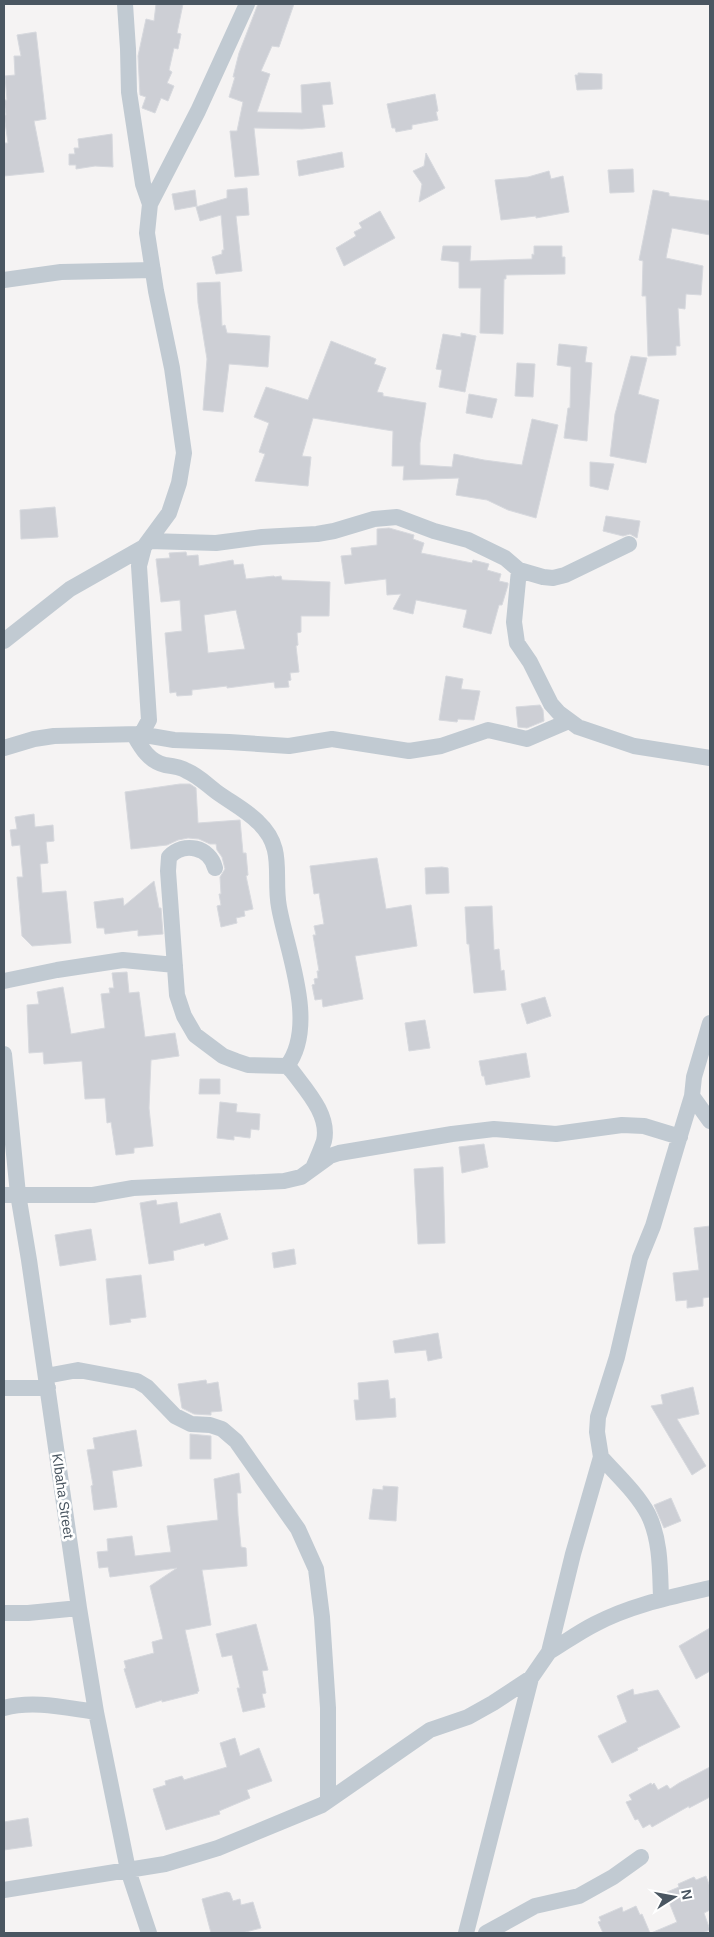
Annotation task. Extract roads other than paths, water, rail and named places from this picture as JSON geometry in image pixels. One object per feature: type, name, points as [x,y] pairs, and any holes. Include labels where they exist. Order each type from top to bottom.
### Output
[{"type":"street","points":[[125,4],[129,92],[143,184],[150,204],[148,233],[153,270],[172,368],[184,453],[179,483],[170,513],[147,544],[138,566],[150,711],[146,727],[136,734]]},
{"type":"street","points":[[150,204],[198,111],[247,4]]},
{"type":"street","points":[[4,280],[61,272],[153,270]]},
{"type":"street","points":[[4,641],[70,589],[147,544],[216,543],[262,537],[317,534],[374,519],[397,517],[434,531],[468,540],[505,558],[518,570],[553,578],[565,575],[629,544]]},
{"type":"street","points":[[518,570],[514,622],[517,643],[530,662],[551,704],[578,727],[634,746],[710,758]]},
{"type":"street","points":[[4,748],[34,739],[54,736],[136,734],[174,740],[289,746],[332,738],[409,751],[441,746],[488,730],[527,739],[569,721]]},
{"type":"street","points":[[136,734],[142,749],[153,761],[193,774],[242,807],[259,822],[272,841],[278,860],[278,902],[281,921],[293,960],[300,1013],[296,1051],[287,1066]]},
{"type":"street","points":[[215,868],[210,856],[196,848],[179,850],[169,857],[168,871],[175,984],[180,1007],[195,1036],[223,1056],[248,1065],[287,1066]]},
{"type":"street","points":[[4,981],[57,970],[123,960],[175,965]]},
{"type":"street","points":[[466,1933],[531,1678],[549,1652],[573,1554],[601,1457],[597,1432],[598,1417],[617,1357],[640,1258],[680,1137],[692,1096],[694,1077],[710,1023]]},
{"type":"street","name":"KIbaha Street","points":[[4,1054],[11,1195],[30,1260],[79,1608],[96,1712],[128,1870],[149,1933]]},
{"type":"street","points":[[287,1066],[318,1108],[323,1119],[325,1130],[324,1142],[314,1168]]},
{"type":"street","points":[[692,1096],[710,1121]]},
{"type":"street","points":[[11,1195],[93,1195],[134,1188],[284,1181],[300,1177],[330,1156],[339,1153],[467,1131],[510,1130],[556,1134],[622,1125],[644,1126],[680,1137]]},
{"type":"street","points":[[4,1388],[47,1382],[78,1370],[137,1381],[147,1387],[175,1416],[191,1424],[210,1425],[222,1429],[236,1442],[298,1529],[316,1569],[322,1617],[328,1708],[328,1800]]},
{"type":"street","points":[[601,1457],[641,1502],[649,1515],[660,1566],[661,1599]]},
{"type":"street","points":[[549,1652],[595,1624],[623,1612],[661,1599],[710,1588]]},
{"type":"street","points":[[4,1613],[28,1613],[79,1608]]},
{"type":"street","points":[[4,1890],[165,1864],[218,1848],[322,1805],[430,1730],[468,1717],[531,1678]]},
{"type":"street","points":[[4,1708],[13,1705],[38,1705],[96,1712]]},
{"type":"street","points":[[486,1933],[535,1906],[578,1896],[613,1877],[642,1857]]}]
